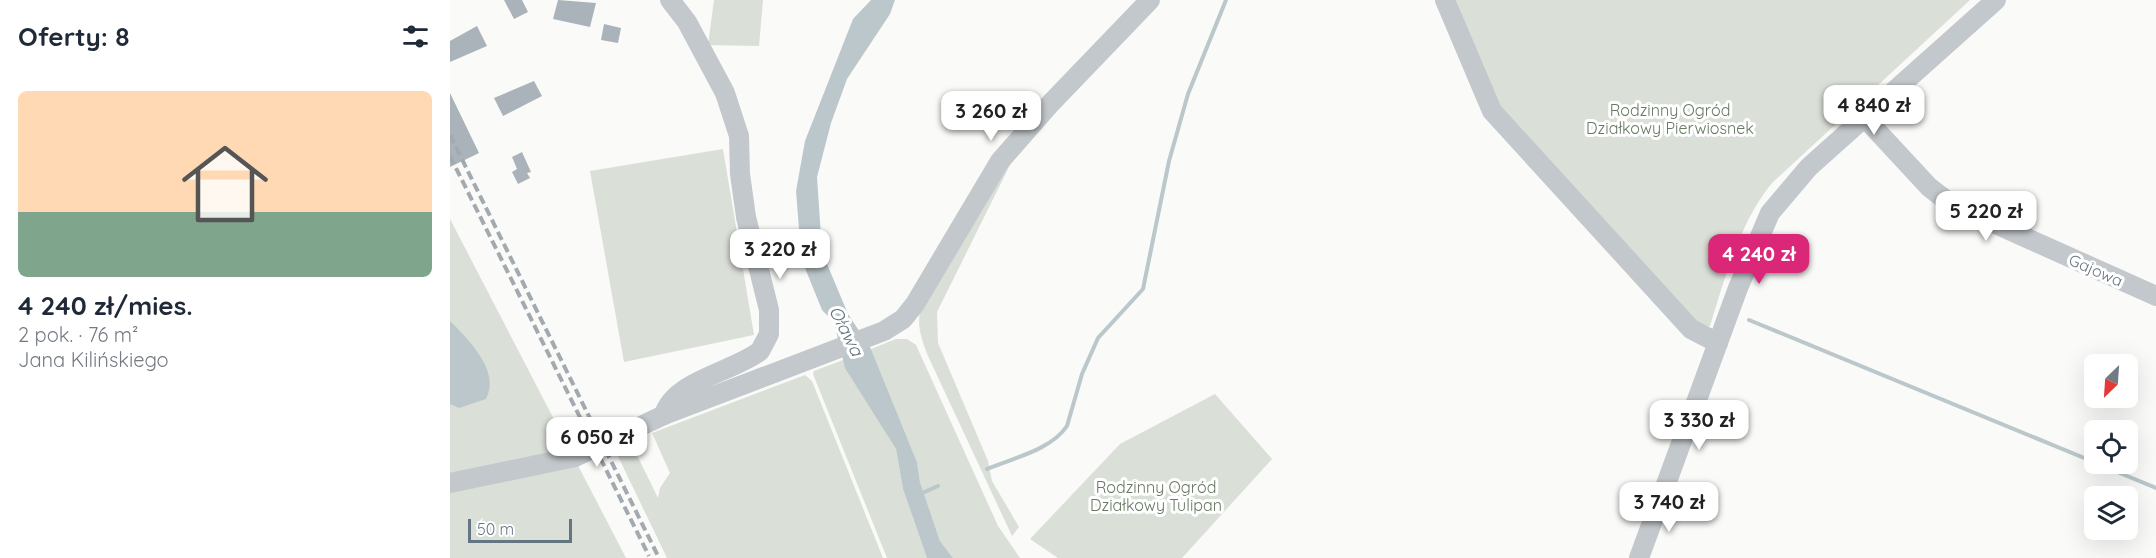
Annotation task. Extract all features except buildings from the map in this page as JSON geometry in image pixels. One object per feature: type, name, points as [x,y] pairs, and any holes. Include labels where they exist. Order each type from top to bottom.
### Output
[{"type":"street","points":[[659,418],[669,402],[680,391],[760,351],[767,340],[770,326],[769,310],[748,228],[740,174],[739,136],[732,110],[687,22],[670,0]]},
{"type":"street","points":[[450,483],[575,457],[659,418],[814,360],[884,331],[903,319],[915,304],[1000,161],[1051,102],[1150,0]]},
{"type":"street","points":[[1445,0],[1492,111],[1691,329],[1718,343]]},
{"type":"street","points":[[1639,558],[1748,261],[1770,213],[1809,167],[1996,0]]},
{"type":"street","name":"Gajowa","points":[[1865,118],[1929,187],[1951,204],[2156,296]]},
{"type":"green space","points":[[714,0],[763,0],[759,46],[708,45]]},
{"type":"green space","name":"Rodzinny Ogród Działkowy Pierwiosnek","points":[[1456,0],[1970,0],[1772,183],[1742,232],[1710,326],[1701,328],[1499,108]]},
{"type":"green space","points":[[723,149],[754,335],[624,362],[590,171]]},
{"type":"green space","points":[[1011,163],[937,312],[938,343],[988,461],[992,481],[1019,527],[1012,536],[928,356],[919,323],[920,311],[994,181]]},
{"type":"green space","points":[[450,219],[626,558],[450,558]]},
{"type":"green space","points":[[896,339],[907,339],[916,345],[998,526],[1020,558],[953,558],[940,541],[920,482],[917,462],[871,349]]},
{"type":"green space","points":[[843,360],[896,449],[903,489],[927,558],[887,558],[813,374],[814,371]]},
{"type":"green space","points":[[805,375],[812,381],[883,558],[667,558],[615,450],[631,443],[658,498],[660,488],[670,473],[652,433]]},
{"type":"green space","name":"Rodzinny Ogród Działkowy Tulipan","points":[[1215,394],[1272,459],[1182,558],[1058,558],[1030,539],[1120,444]]},
{"type":"water","name":"Oława","points":[[871,0],[895,0],[890,14],[847,79],[831,123],[817,177],[822,252],[848,314],[871,349],[917,462],[920,482],[940,541],[953,558],[927,558],[903,489],[896,449],[845,368],[834,322],[822,310],[805,268],[800,241],[796,191],[805,141],[853,19]]},
{"type":"water","points":[[450,321],[480,356],[489,378],[486,399],[459,408],[450,404]]},
{"type":"waterway","points":[[987,469],[1042,447],[1067,426],[1082,374],[1098,338],[1143,289],[1169,161],[1188,94],[1226,0]]},
{"type":"waterway","points":[[1749,320],[2084,458]]},
{"type":"waterway","points":[[2122,474],[2156,488]]},
{"type":"waterway","points":[[920,494],[938,486]]},
{"type":"railway","points":[[450,135],[659,558]]},
{"type":"railway","points":[[450,156],[649,556]]}]
